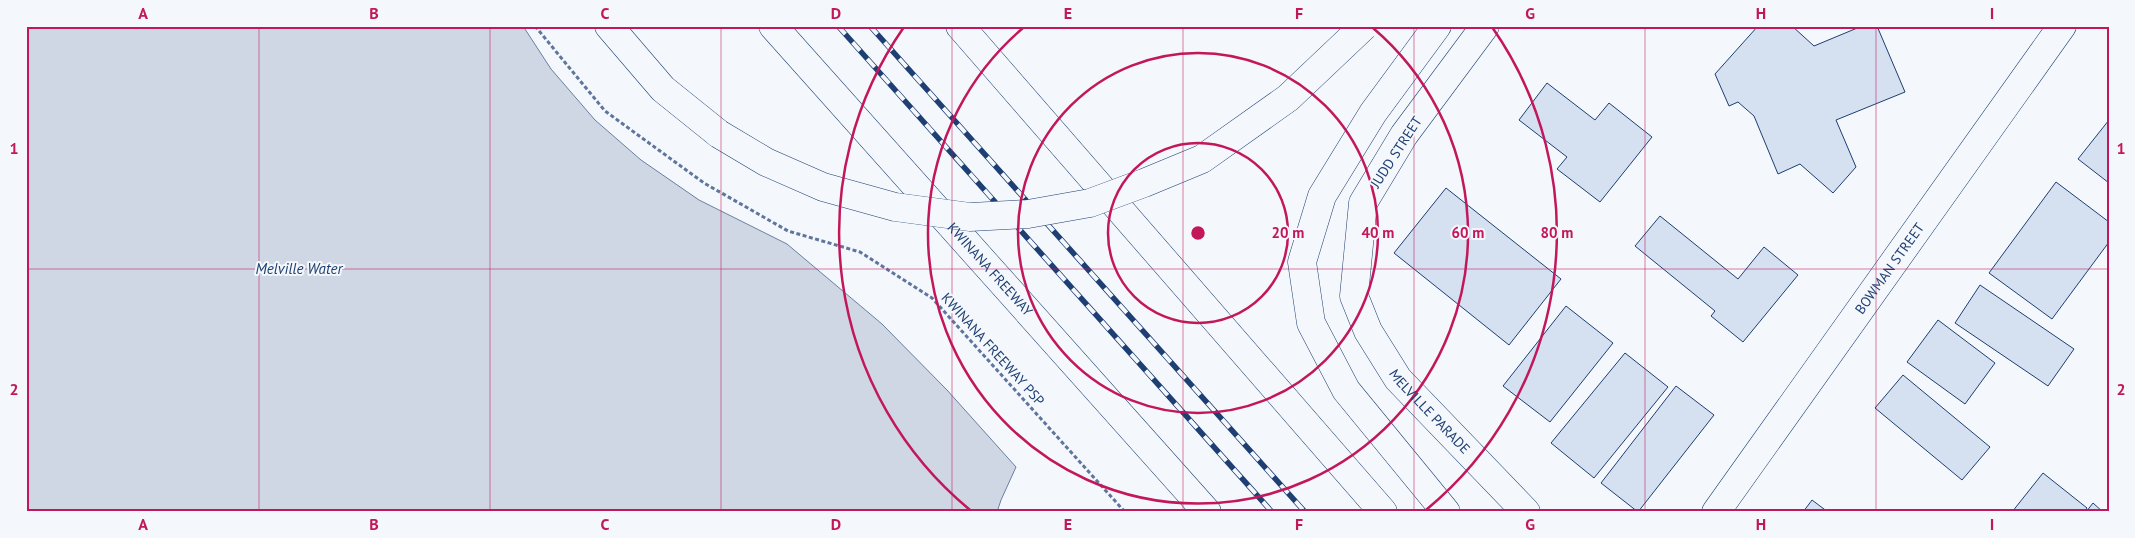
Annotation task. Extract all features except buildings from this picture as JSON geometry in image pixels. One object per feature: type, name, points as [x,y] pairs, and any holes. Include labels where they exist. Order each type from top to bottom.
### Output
[{"type":"main road","points":[[608,26],[663,89],[719,134],[766,162],[823,187],[896,208],[970,217],[1028,214],[1090,203],[1202,159],[1288,98],[1364,26]]},
{"type":"main road","name":"KWINANA FREEWAY","points":[[773,26],[1207,512]]},
{"type":"main road","points":[[960,26],[1286,403],[1383,512]]},
{"type":"main road","points":[[1436,26],[1373,113],[1322,196],[1302,262],[1312,323],[1346,390],[1446,512]]},
{"type":"main road","name":"JUDD STREET","points":[[1354,296],[1363,203],[1404,135],[1485,26]]},
{"type":"main road","name":"BOWMAN STREET","points":[[1716,512],[2062,26]]},
{"type":"main road","name":"MELVILLE PARADE","points":[[1354,296],[1368,330],[1398,379],[1526,512]]},
{"type":"path","name":"KWINANA FREEWAY PSP","points":[[535,26],[604,111],[704,183],[788,231],[860,252],[932,298],[1125,512]]},
{"type":"water","name":"Melville Water","points":[[26,26],[523,26],[551,69],[595,120],[641,160],[699,200],[787,244],[882,324],[947,390],[1016,467],[997,512],[26,512]]},
{"type":"railway","points":[[838,26],[1272,512]]},
{"type":"railway","points":[[870,26],[1305,512]]}]
